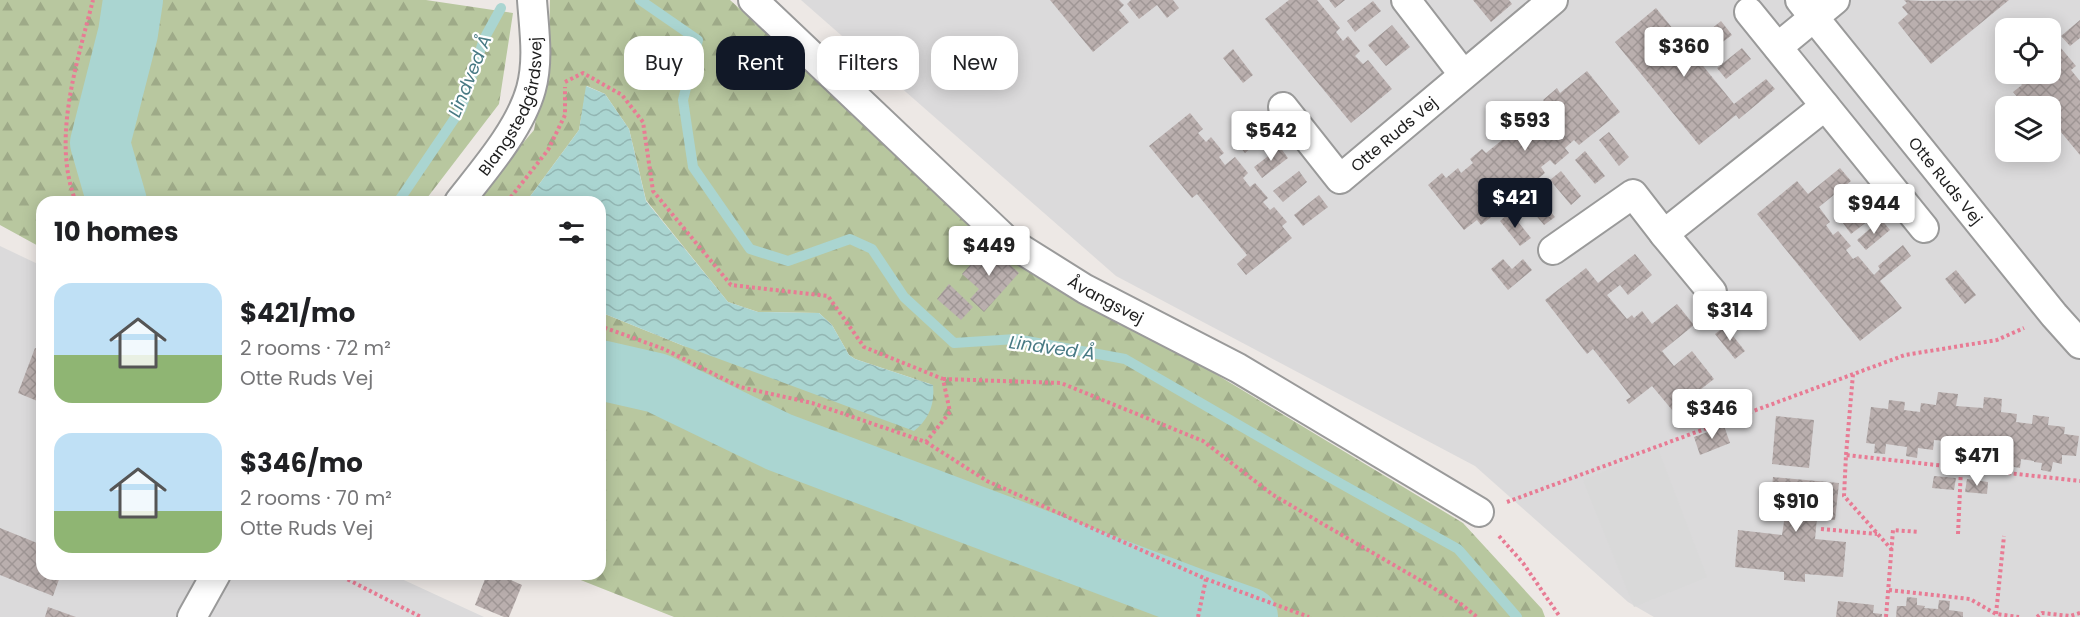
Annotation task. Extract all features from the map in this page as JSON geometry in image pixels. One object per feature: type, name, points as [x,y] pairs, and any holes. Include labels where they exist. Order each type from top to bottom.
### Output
[{"type":"street","name":"Blangstedgårdsvej","points":[[463,196],[520,117],[531,88],[535,47],[532,0]]},
{"type":"street","name":"Åvangsvej","points":[[753,0],[1005,239],[1085,289],[1238,368],[1479,512]]},
{"type":"street","points":[[1406,0],[1462,74]]},
{"type":"street","name":"Otte Ruds Vej","points":[[1283,107],[1340,179],[1462,74],[1553,0]]},
{"type":"street","name":"Otte Ruds Vej","points":[[1778,47],[1817,6],[2054,315],[2080,344]]},
{"type":"street","points":[[1749,12],[1924,228]]},
{"type":"street","points":[[1664,234],[1825,106]]},
{"type":"street","points":[[1553,250],[1633,194],[1713,292]]},
{"type":"street","points":[[192,617],[213,580]]},
{"type":"path","points":[[73,196],[70,188],[65,141],[75,74],[93,0]]},
{"type":"path","points":[[565,82],[583,73],[622,94],[643,122],[653,191],[731,285],[828,296],[864,347],[943,379],[1061,383],[1203,441],[1273,495],[1461,604],[1478,617]]},
{"type":"path","points":[[1560,617],[1523,563],[1479,512],[1905,354],[1997,340],[2054,315]]},
{"type":"path","points":[[606,328],[664,349],[740,387],[812,403],[926,442],[987,481],[1206,579],[1309,617]]},
{"type":"path","points":[[1853,374],[1844,496],[1892,550]]},
{"type":"path","points":[[926,442],[950,412],[943,379]]},
{"type":"path","points":[[1846,455],[2080,481]]},
{"type":"path","points":[[1958,534],[1961,468]]},
{"type":"path","points":[[1821,529],[1877,534]]},
{"type":"path","points":[[1886,617],[1893,530],[1919,532]]},
{"type":"path","points":[[1996,614],[2004,537]]},
{"type":"path","points":[[1198,615],[1206,579]]},
{"type":"path","points":[[350,580],[421,617]]},
{"type":"path","points":[[1888,590],[1970,599],[1996,614],[2019,617]]},
{"type":"path","points":[[2037,617],[2042,613],[2070,616],[2080,613]]},
{"type":"shaded area","points":[[801,0],[2080,0],[2080,617],[1654,617],[1628,602],[1475,466],[1116,276],[904,90],[919,90],[919,36],[842,36]]},
{"type":"shaded area","points":[[0,246],[36,263],[36,580],[404,580],[484,617],[0,617]]},
{"type":"shaded area","points":[[1658,449],[1707,577],[1634,607],[1583,480]]},
{"type":"green space","points":[[0,0],[426,0],[513,13],[499,104],[429,196],[36,196],[36,245],[0,225]]},
{"type":"green space","points":[[550,0],[730,0],[770,36],[716,36],[716,90],[805,90],[805,67],[817,78],[817,90],[830,90],[1005,247],[1463,523],[1542,609],[1545,617],[674,617],[581,580],[606,580],[606,314],[684,346],[933,385],[855,359],[849,355],[832,325],[819,313],[758,312],[728,302],[646,200],[629,129],[605,94],[587,86],[579,130],[530,196],[478,196],[534,130],[549,49]]},
{"type":"water","points":[[586,86],[605,94],[629,129],[646,201],[728,302],[758,312],[819,313],[832,325],[849,355],[855,359],[933,385],[930,411],[924,421],[914,431],[684,346],[606,314],[606,196],[530,196],[579,130]]},
{"type":"building","points":[[1050,0],[1119,0],[1124,5],[1119,10],[1129,22],[1093,52]]},
{"type":"building","points":[[1131,0],[1173,0],[1179,8],[1167,18],[1157,5],[1139,19],[1127,4]]},
{"type":"building","points":[[1289,0],[1317,0],[1340,28],[1336,32],[1343,41],[1348,36],[1360,51],[1355,56],[1363,64],[1368,60],[1392,89],[1351,123],[1265,19]]},
{"type":"building","points":[[1329,0],[1345,0],[1335,8]]},
{"type":"building","points":[[1473,0],[1509,0],[1512,4],[1491,22]]},
{"type":"building","points":[[1904,0],[2009,0],[1931,64],[1898,23],[1908,14],[1902,7],[1907,3]]},
{"type":"building","points":[[1373,1],[1381,11],[1355,32],[1347,21]]},
{"type":"building","points":[[1656,8],[1734,104],[1766,79],[1775,89],[1739,119],[1736,115],[1699,145],[1615,42]]},
{"type":"building","points":[[2080,20],[2080,38],[2070,46],[2061,36]]},
{"type":"building","points":[[1721,21],[1732,35],[1704,56],[1694,43]]},
{"type":"building","points":[[1392,25],[1410,47],[1386,66],[1368,45]]},
{"type":"building","points":[[1742,48],[1751,59],[1726,79],[1717,68]]},
{"type":"building","points":[[2061,48],[2076,66],[2071,70],[2080,81],[2080,155],[2061,132],[2061,96],[2016,96],[2013,92],[2022,85],[2061,84]]},
{"type":"building","points":[[1233,49],[1253,75],[1243,83],[1223,58]]},
{"type":"building","points":[[1587,71],[1620,112],[1579,145],[1574,140],[1565,148],[1569,153],[1555,165],[1550,160],[1541,167],[1545,173],[1504,206],[1500,200],[1491,208],[1495,214],[1481,225],[1477,220],[1464,230],[1428,185],[1442,173],[1446,178],[1458,168],[1461,173],[1473,163],[1470,159],[1482,149],[1486,153],[1523,123],[1519,118],[1530,110],[1533,115],[1546,103],[1543,100],[1557,88],[1560,93]]},
{"type":"building","points":[[1190,113],[1203,129],[1198,133],[1206,142],[1211,137],[1224,153],[1219,157],[1225,165],[1235,157],[1248,173],[1243,178],[1250,187],[1255,183],[1268,198],[1263,202],[1270,210],[1274,207],[1287,222],[1282,226],[1292,238],[1246,275],[1237,264],[1247,255],[1197,194],[1192,198],[1149,146]]},
{"type":"building","points":[[1259,122],[1268,133],[1245,153],[1236,142]]},
{"type":"building","points":[[1609,132],[1629,157],[1619,166],[1599,140]]},
{"type":"building","points":[[1280,147],[1288,158],[1262,178],[1254,167]]},
{"type":"building","points":[[1585,151],[1605,176],[1595,184],[1575,160]]},
{"type":"building","points":[[1840,168],[1851,181],[1819,207],[1830,222],[1826,225],[1833,235],[1838,231],[1851,246],[1846,250],[1853,259],[1858,256],[1874,275],[1880,269],[1878,266],[1903,245],[1911,256],[1880,281],[1902,308],[1860,341],[1757,214],[1797,181],[1808,194]]},
{"type":"building","points":[[1299,171],[1307,182],[1283,202],[1273,191]]},
{"type":"building","points":[[1561,171],[1581,196],[1571,205],[1550,180]]},
{"type":"building","points":[[1535,193],[1555,217],[1544,225],[1524,201]]},
{"type":"building","points":[[1319,195],[1328,207],[1303,226],[1294,215]]},
{"type":"building","points":[[1862,195],[1877,214],[1851,234],[1837,215]]},
{"type":"building","points":[[1510,212],[1531,238],[1520,246],[1500,221]]},
{"type":"building","points":[[1881,219],[1890,230],[1866,250],[1857,240]]},
{"type":"building","points":[[988,245],[1019,273],[984,312],[970,299],[979,289],[962,274]]},
{"type":"building","points":[[1635,254],[1652,275],[1628,295],[1620,285],[1607,295],[1627,319],[1632,315],[1634,318],[1642,311],[1652,324],[1677,304],[1694,325],[1662,351],[1674,366],[1692,351],[1714,379],[1673,411],[1652,386],[1629,404],[1626,400],[1631,397],[1593,349],[1587,354],[1545,300],[1586,268],[1598,283]]},
{"type":"building","points":[[1503,259],[1512,269],[1523,259],[1532,270],[1508,290],[1491,269]]},
{"type":"building","points":[[1956,270],[1976,295],[1965,304],[1945,279]]},
{"type":"building","points":[[949,284],[973,307],[961,320],[937,299]]},
{"type":"building","points":[[1725,326],[1745,351],[1735,359],[1715,334]]},
{"type":"building","points":[[35,348],[36,400],[18,393]]},
{"type":"building","points":[[1938,392],[1958,394],[1956,406],[1983,408],[1984,397],[2002,399],[2001,412],[2017,414],[2016,422],[2032,424],[2033,415],[2049,417],[2048,425],[2065,427],[2064,434],[2079,436],[2076,456],[2062,455],[2062,464],[2053,462],[2051,472],[2041,470],[2042,463],[2021,459],[2020,468],[2009,466],[2010,460],[1995,456],[1996,448],[1975,445],[1975,448],[1967,448],[1968,444],[1961,443],[1961,446],[1955,446],[1955,442],[1934,440],[1933,450],[1918,448],[1917,458],[1906,456],[1907,447],[1886,444],[1885,454],[1874,453],[1875,444],[1866,443],[1871,407],[1888,409],[1889,400],[1905,402],[1904,410],[1920,412],[1921,403],[1936,405]]},
{"type":"building","points":[[1776,416],[1814,420],[1809,468],[1772,464]]},
{"type":"building","points":[[1724,426],[1730,443],[1700,455],[1694,437]]},
{"type":"building","points":[[1934,476],[1956,478],[1954,490],[1932,488]]},
{"type":"building","points":[[1773,477],[1839,483],[1835,520],[1817,518],[1815,539],[1846,542],[1843,577],[1805,574],[1805,582],[1784,580],[1784,572],[1735,567],[1738,530],[1782,535],[1785,515],[1769,514]]},
{"type":"building","points":[[1967,479],[1988,482],[1987,494],[1965,492]]},
{"type":"building","points":[[0,528],[36,543],[36,580],[59,580],[53,596],[0,575]]},
{"type":"building","points":[[485,580],[511,580],[522,585],[509,617],[475,605]]},
{"type":"building","points":[[1907,597],[1917,598],[1917,605],[1925,606],[1924,608],[1938,609],[1939,600],[1950,601],[1949,610],[1963,612],[1963,617],[1896,617],[1897,606],[1906,606]]},
{"type":"building","points":[[1838,601],[1874,605],[1873,613],[1882,614],[1882,617],[1836,617]]},
{"type":"building","points":[[48,607],[76,617],[45,617]]},
{"type":"waterway","name":"Lindved Å","points":[[115,196],[100,143],[128,33],[133,0]]},
{"type":"waterway","name":"Lindved Å","points":[[640,0],[698,40],[683,100],[693,167],[750,249],[788,261],[850,239],[872,249],[904,297],[954,343],[1016,339],[1125,359],[1458,549],[1517,617]]},
{"type":"waterway","name":"Lindved Å","points":[[402,196],[461,109],[484,39],[501,8]]},
{"type":"waterway","points":[[606,371],[657,383],[779,442],[1248,617]]}]
